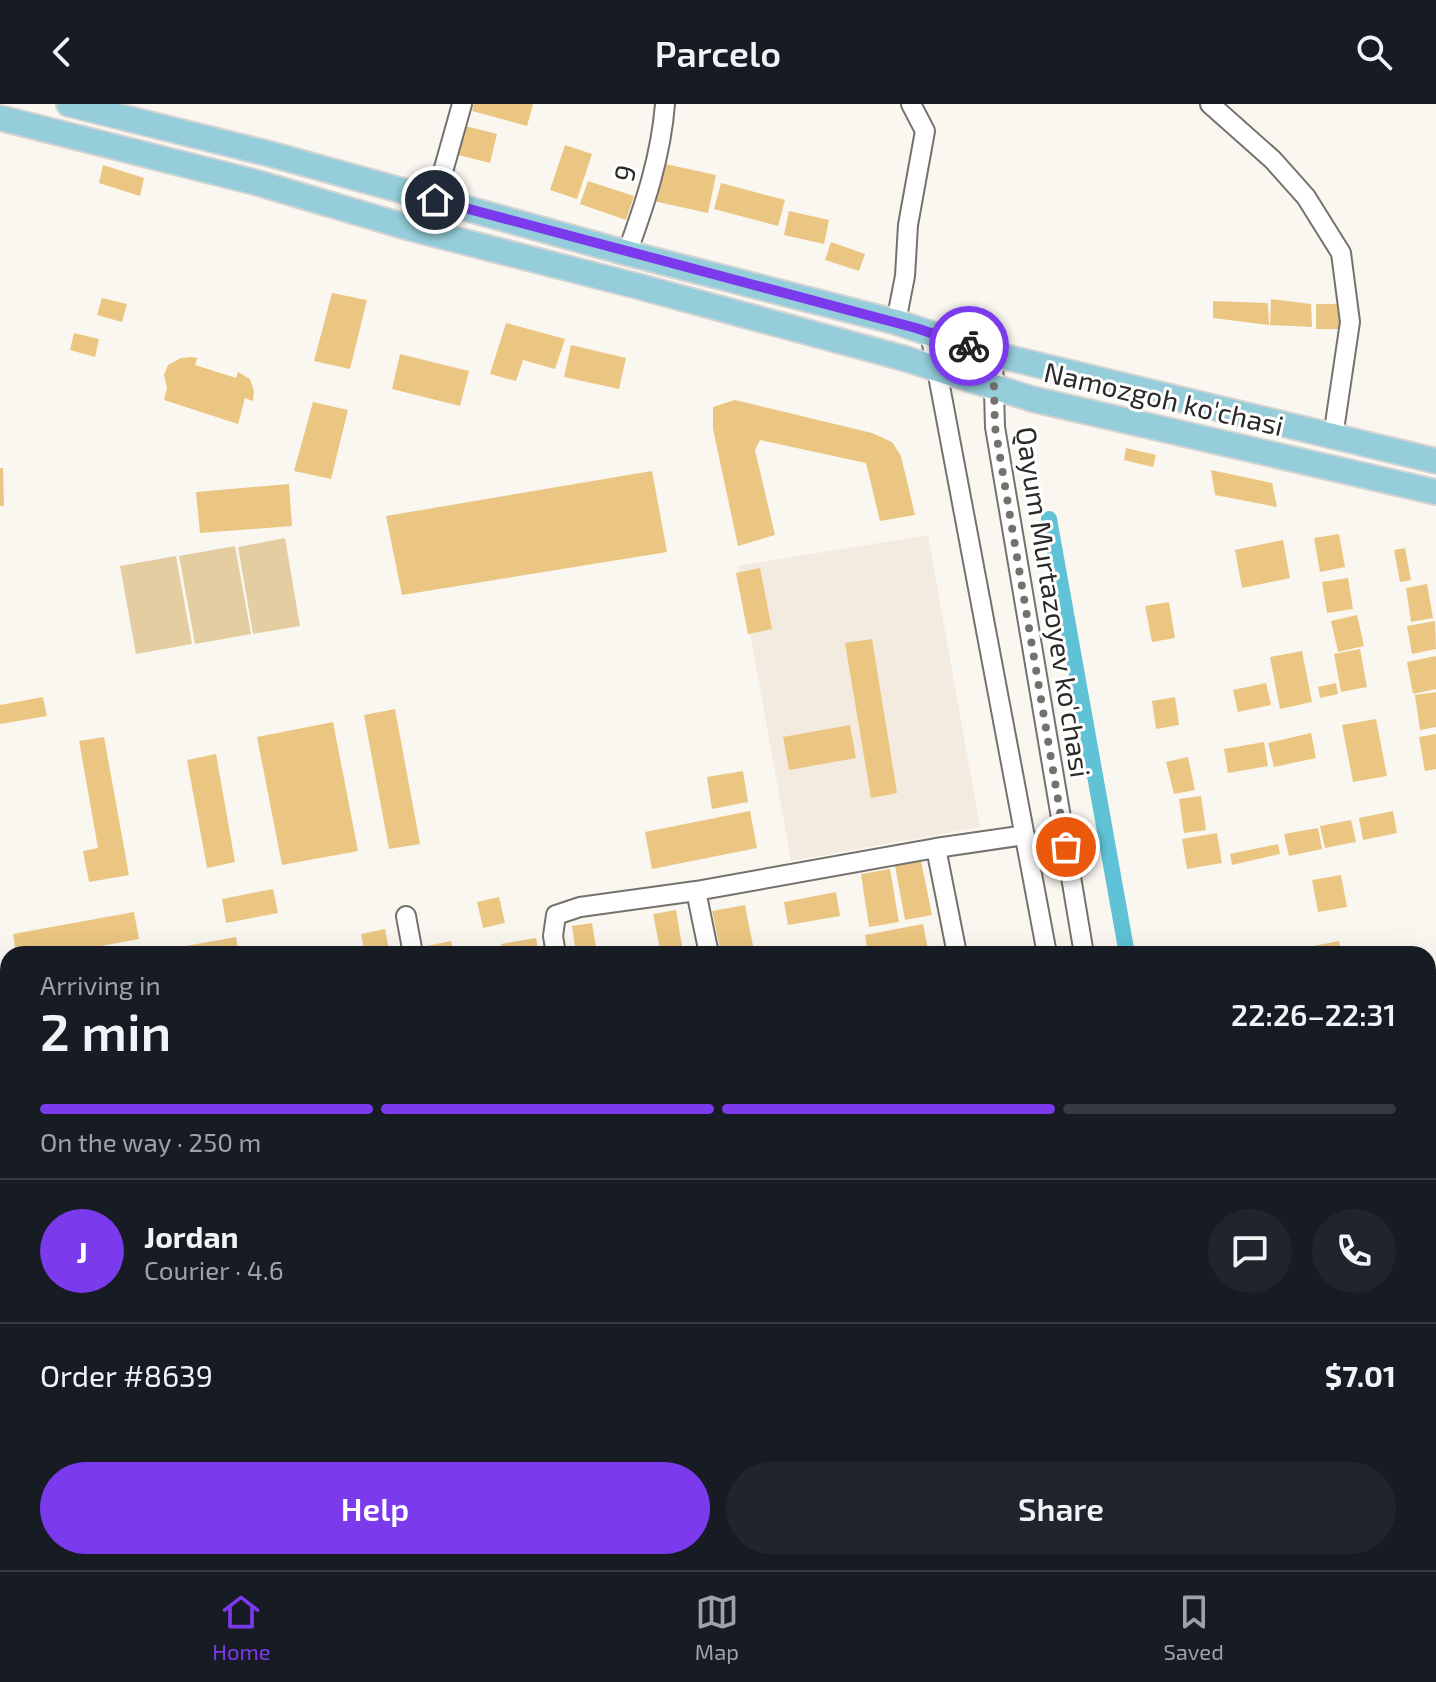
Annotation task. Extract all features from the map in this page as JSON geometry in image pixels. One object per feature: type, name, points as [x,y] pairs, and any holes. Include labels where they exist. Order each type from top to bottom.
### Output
[{"type":"main road","name":"Namozgoh ko'chasi","points":[[69,104],[270,154],[627,253],[896,322],[993,354],[1436,461]]},
{"type":"main road","name":"Namozgoh ko'chasi","points":[[0,118],[258,183],[410,228],[637,286],[935,368],[1032,399],[1436,492]]},
{"type":"street","points":[[435,200],[462,104]]},
{"type":"street","name":"9","points":[[627,253],[659,150],[665,104]]},
{"type":"street","points":[[896,322],[905,276],[908,225],[925,131],[911,104]]},
{"type":"street","points":[[1210,104],[1273,160],[1306,197],[1341,253],[1350,322],[1333,437]]},
{"type":"street","points":[[930,333],[1046,946]]},
{"type":"street","name":"Qayum Murtazoyev ko'chasi","points":[[993,354],[995,427],[1083,946]]},
{"type":"street","points":[[555,946],[556,915],[580,907],[696,891],[1025,835]]},
{"type":"street","points":[[936,848],[955,946]]},
{"type":"street","points":[[696,891],[707,946]]},
{"type":"street","points":[[406,916],[412,946]]},
{"type":"shaded area","points":[[928,535],[980,827],[791,861],[738,566]]},
{"type":"shaded area","points":[[285,538],[300,626],[253,634],[238,547]]},
{"type":"shaded area","points":[[235,546],[251,634],[195,644],[179,556]]},
{"type":"shaded area","points":[[176,556],[192,644],[136,654],[120,566]]},
{"type":"building","points":[[474,104],[533,104],[527,126],[472,111]]},
{"type":"building","points":[[465,126],[497,134],[490,163],[458,155]]},
{"type":"building","points":[[565,145],[592,154],[577,199],[550,190]]},
{"type":"building","points":[[661,163],[716,175],[708,213],[653,201]]},
{"type":"building","points":[[103,165],[144,178],[140,196],[99,183]]},
{"type":"building","points":[[588,181],[634,196],[626,220],[580,204]]},
{"type":"building","points":[[721,183],[785,200],[778,226],[714,209]]},
{"type":"building","points":[[789,211],[829,220],[824,244],[784,235]]},
{"type":"building","points":[[831,242],[865,254],[859,271],[825,260]]},
{"type":"building","points":[[332,293],[367,300],[350,369],[314,361]]},
{"type":"building","points":[[102,298],[127,304],[122,322],[97,315]]},
{"type":"building","points":[[1271,299],[1311,304],[1312,327],[1270,325]]},
{"type":"building","points":[[1213,301],[1268,303],[1269,325],[1213,318]]},
{"type":"building","points":[[1316,304],[1341,304],[1340,329],[1316,329]]},
{"type":"building","points":[[506,323],[565,339],[555,369],[523,360],[516,381],[490,374]]},
{"type":"building","points":[[74,333],[99,339],[95,357],[70,350]]},
{"type":"building","points":[[571,345],[626,358],[619,389],[564,377]]},
{"type":"building","points":[[400,354],[469,371],[460,406],[392,389]]},
{"type":"building","points":[[197,358],[195,365],[236,378],[238,372],[250,379],[253,401],[245,398],[238,424],[164,400],[167,388],[164,375],[168,365]]},
{"type":"building","points":[[735,400],[872,433],[892,442],[901,456],[915,515],[880,521],[866,463],[760,440],[755,450],[775,535],[738,546],[713,429],[713,407]]},
{"type":"building","points":[[313,402],[348,410],[331,479],[294,471]]},
{"type":"building","points":[[1126,448],[1156,455],[1153,467],[1124,460]]},
{"type":"building","points":[[0,468],[3,468],[4,506],[0,506]]},
{"type":"building","points":[[1211,470],[1272,483],[1277,507],[1215,495]]},
{"type":"building","points":[[652,471],[667,552],[402,595],[386,516]]},
{"type":"building","points":[[289,484],[292,526],[200,533],[196,492]]},
{"type":"building","points":[[1339,534],[1345,567],[1320,572],[1314,538]]},
{"type":"building","points":[[1283,540],[1290,578],[1242,588],[1235,550]]},
{"type":"building","points":[[1405,548],[1411,580],[1400,582],[1394,550]]},
{"type":"building","points":[[760,568],[772,629],[748,634],[736,573]]},
{"type":"building","points":[[1348,578],[1353,609],[1327,613],[1322,582]]},
{"type":"building","points":[[1427,584],[1433,618],[1411,622],[1406,588]]},
{"type":"building","points":[[1169,602],[1175,638],[1152,642],[1145,606]]},
{"type":"building","points":[[1357,615],[1364,646],[1338,652],[1331,621]]},
{"type":"building","points":[[1435,621],[1436,649],[1412,654],[1407,626]]},
{"type":"building","points":[[872,639],[897,793],[871,798],[845,643]]},
{"type":"building","points":[[1360,649],[1367,687],[1341,692],[1334,654]]},
{"type":"building","points":[[1302,651],[1312,702],[1280,709],[1270,657]]},
{"type":"building","points":[[1436,656],[1436,689],[1413,694],[1407,662]]},
{"type":"building","points":[[1266,683],[1271,705],[1238,712],[1233,690]]},
{"type":"building","points":[[1336,683],[1338,694],[1320,698],[1318,687]]},
{"type":"building","points":[[1436,692],[1436,727],[1420,730],[1415,695]]},
{"type":"building","points":[[43,697],[47,716],[0,724],[0,705]]},
{"type":"building","points":[[1175,697],[1179,725],[1156,729],[1152,701]]},
{"type":"building","points":[[395,709],[420,844],[389,849],[364,715]]},
{"type":"building","points":[[1376,719],[1387,776],[1353,782],[1342,725]]},
{"type":"building","points":[[333,722],[358,851],[282,865],[257,737]]},
{"type":"building","points":[[850,725],[856,758],[789,770],[783,737]]},
{"type":"building","points":[[1311,733],[1316,758],[1274,767],[1268,743]]},
{"type":"building","points":[[1436,734],[1436,769],[1425,771],[1419,737]]},
{"type":"building","points":[[104,737],[129,875],[89,882],[83,851],[98,848],[79,741]]},
{"type":"building","points":[[1264,742],[1268,766],[1228,773],[1224,749]]},
{"type":"building","points":[[216,754],[235,862],[207,868],[187,760]]},
{"type":"building","points":[[1188,757],[1195,790],[1174,794],[1166,762]]},
{"type":"building","points":[[743,771],[748,802],[712,809],[707,777]]},
{"type":"building","points":[[1201,796],[1206,830],[1184,833],[1179,799]]},
{"type":"building","points":[[750,811],[757,848],[652,869],[645,832]]},
{"type":"building","points":[[1393,811],[1397,833],[1363,840],[1359,818]]},
{"type":"building","points":[[1351,820],[1356,842],[1325,848],[1320,826]]},
{"type":"building","points":[[1318,828],[1322,849],[1289,856],[1284,834]]},
{"type":"building","points":[[1217,833],[1222,863],[1187,869],[1182,839]]},
{"type":"building","points":[[1278,844],[1280,854],[1232,865],[1230,854]]},
{"type":"building","points":[[921,861],[932,915],[905,920],[895,866]]},
{"type":"building","points":[[890,869],[899,922],[869,927],[861,874]]},
{"type":"building","points":[[1341,875],[1347,907],[1318,912],[1312,880]]},
{"type":"building","points":[[273,889],[278,913],[226,923],[222,899]]},
{"type":"building","points":[[836,892],[840,916],[788,925],[784,902]]},
{"type":"building","points":[[499,897],[505,923],[483,928],[477,902]]},
{"type":"building","points":[[745,905],[753,946],[720,946],[712,911]]},
{"type":"building","points":[[676,910],[682,946],[659,946],[653,914]]},
{"type":"building","points":[[134,912],[139,939],[101,946],[15,946],[13,934]]},
{"type":"building","points":[[592,923],[596,946],[575,946],[572,926]]},
{"type":"building","points":[[923,924],[927,946],[867,946],[865,935]]},
{"type":"building","points":[[385,929],[388,946],[363,946],[361,934]]},
{"type":"building","points":[[236,937],[238,946],[186,946]]},
{"type":"building","points":[[536,938],[538,946],[501,946]]},
{"type":"building","points":[[451,941],[452,946],[427,946]]},
{"type":"building","points":[[1339,941],[1340,946],[1313,946]]},
{"type":"waterway","points":[[1049,519],[1126,946]]},
{"type":"way so far","points":[[969,346],[993,354],[995,427],[1066,847]]},
{"type":"route","points":[[435,200],[916,328],[969,346]]}]
